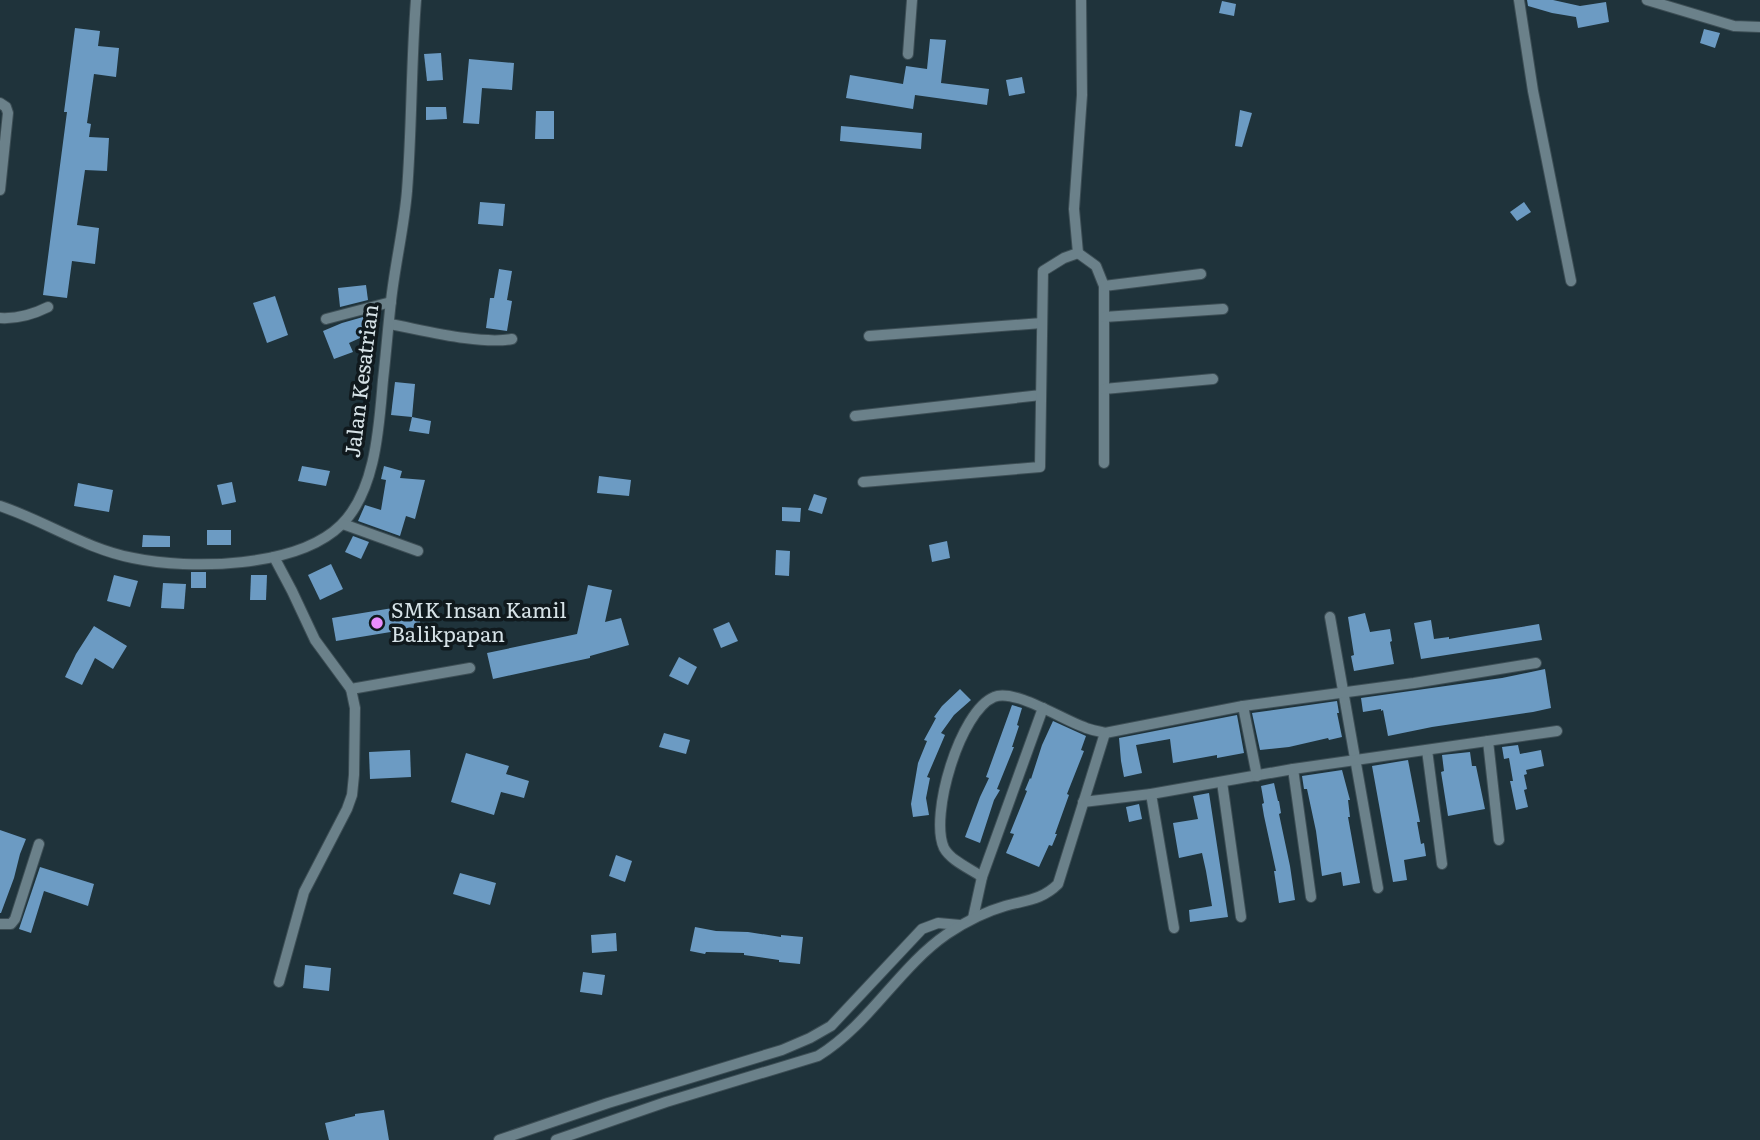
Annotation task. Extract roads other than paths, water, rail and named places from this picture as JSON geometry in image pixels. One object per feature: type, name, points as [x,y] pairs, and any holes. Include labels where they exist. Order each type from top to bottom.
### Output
[{"type":"street","name":"Jalan Kesatrian","points":[[0,506],[38,520],[110,554],[167,563],[195,564],[274,557],[304,548],[343,524],[355,508],[368,478],[379,425],[391,302],[406,195],[411,130],[411,53],[416,0]]},
{"type":"street","points":[[908,54],[912,0]]},
{"type":"street","points":[[1081,0],[1082,95],[1074,209],[1078,253],[1096,266],[1104,286],[1104,463]]},
{"type":"street","points":[[1519,0],[1533,91],[1571,281]]},
{"type":"street","points":[[1647,0],[1734,26],[1760,27]]},
{"type":"street","points":[[0,103],[6,107],[8,113],[0,190]]},
{"type":"street","points":[[863,482],[1040,467],[1043,271],[1063,258],[1078,253]]},
{"type":"street","points":[[1104,286],[1201,274]]},
{"type":"street","points":[[326,319],[391,302]]},
{"type":"street","points":[[0,318],[36,313],[48,307]]},
{"type":"street","points":[[1104,317],[1223,309]]},
{"type":"street","points":[[869,335],[1042,323]]},
{"type":"street","points":[[390,324],[464,337],[512,339]]},
{"type":"street","points":[[1104,389],[1213,379]]},
{"type":"street","points":[[855,416],[1041,395]]},
{"type":"street","points":[[343,524],[418,551]]},
{"type":"street","points":[[274,557],[315,640],[351,689],[355,708],[352,795],[304,892],[279,982]]},
{"type":"street","points":[[1330,617],[1378,888]]},
{"type":"street","points":[[982,877],[951,856],[944,848],[940,814],[955,750],[971,719],[995,696],[1022,699],[1084,727],[1105,733],[1242,706],[1462,676],[1536,663]]},
{"type":"street","points":[[351,689],[470,668]]},
{"type":"street","points":[[1242,706],[1257,776]]},
{"type":"street","points":[[973,918],[982,877],[1043,708]]},
{"type":"street","points":[[1083,802],[1151,794],[1293,769],[1557,731]]},
{"type":"street","points":[[556,1140],[666,1102],[818,1056],[856,1027],[933,944],[960,925],[1004,906],[1049,894],[1058,884],[1105,733]]},
{"type":"street","points":[[1488,741],[1499,840]]},
{"type":"street","points":[[1427,750],[1442,864]]},
{"type":"street","points":[[1293,769],[1311,897]]},
{"type":"street","points":[[1222,782],[1241,918]]},
{"type":"street","points":[[1151,794],[1174,928]]},
{"type":"street","points":[[0,924],[11,924],[15,919],[39,844]]},
{"type":"street","points":[[499,1140],[608,1103],[782,1050],[810,1038],[831,1026],[922,929],[938,923],[960,925]]},
{"type":"place","name":"SMK Insan Kamil Balikpapan","points":[[377,623]]}]
